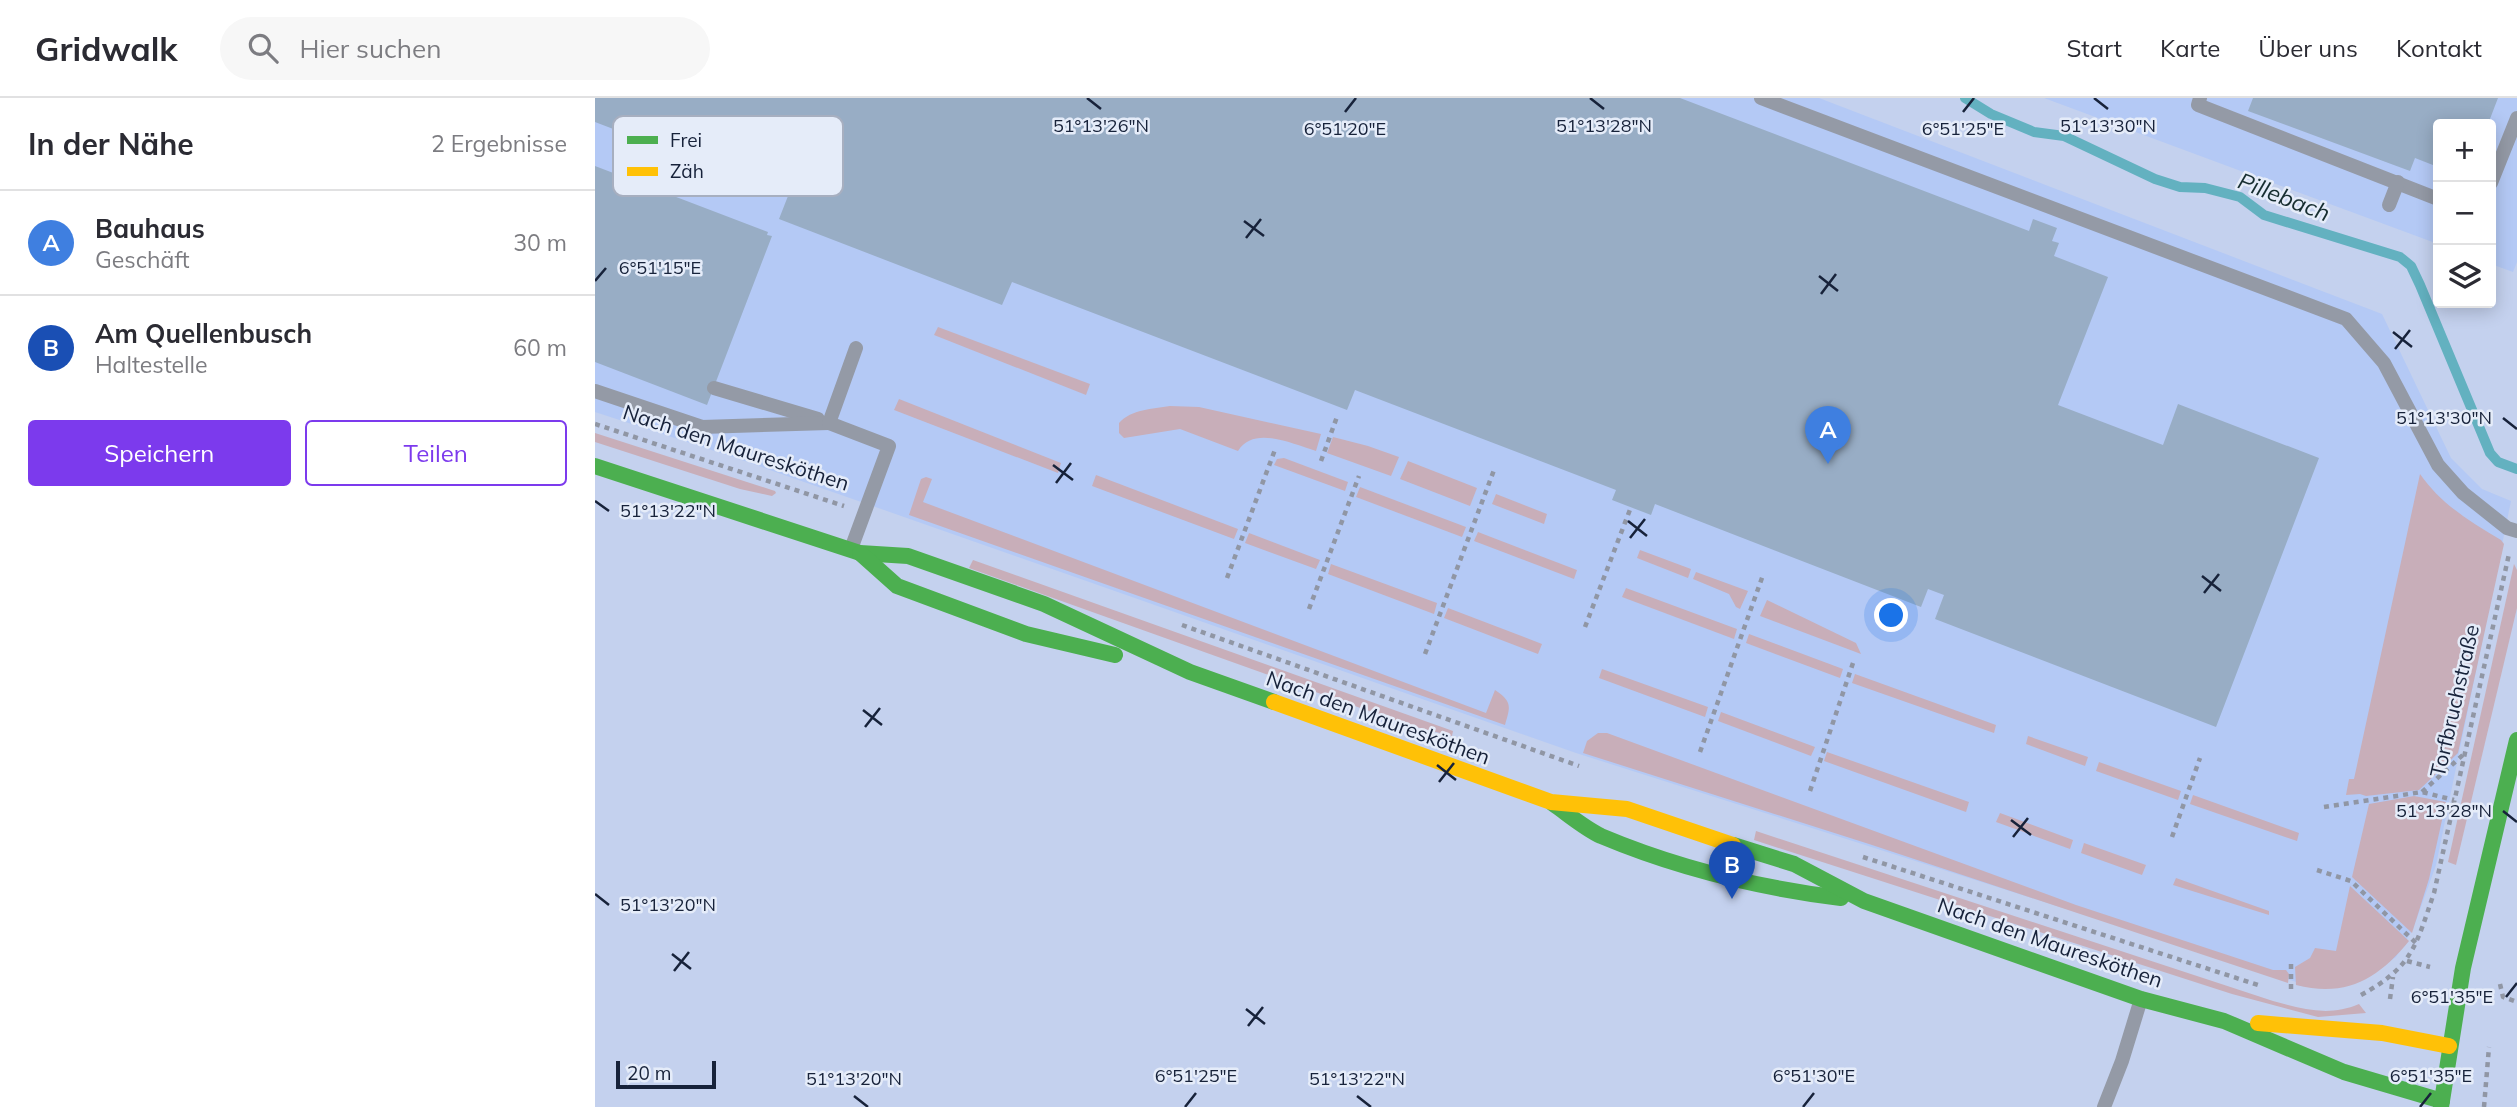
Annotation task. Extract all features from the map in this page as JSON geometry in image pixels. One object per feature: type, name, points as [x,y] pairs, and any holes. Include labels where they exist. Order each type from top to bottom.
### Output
[{"type":"street","name":"Nach den Mauresköthen","points":[[595,466],[856,552],[908,556],[1044,604],[1190,672],[1551,802],[1627,810],[1794,864],[1864,901],[2141,999],[2224,1021],[2344,1072],[2441,1104]]},
{"type":"street","name":"Nach den Mauresköthen","points":[[856,552],[897,586],[1026,634],[1190,672]]},
{"type":"street","points":[[2441,1104],[2467,951],[2517,740]]},
{"type":"street","name":"Nach den Mauresköthen","points":[[1551,802],[1599,835],[1681,864],[1783,891],[1864,901]]},
{"type":"street","name":"Nach den Mauresköthen","points":[[2224,1021],[2382,1033],[2449,1045]]},
{"type":"lane","points":[[1761,98],[2346,319],[2384,363],[2438,465],[2463,493],[2507,528],[2516,530]]},
{"type":"lane","points":[[2200,98],[2198,105],[2433,197]]},
{"type":"lane","points":[[2491,182],[2517,118]]},
{"type":"lane","points":[[2389,205],[2397,182]]},
{"type":"lane","points":[[829,423],[856,348]]},
{"type":"lane","points":[[714,388],[829,423],[889,446],[865,513],[856,552]]},
{"type":"lane","points":[[595,391],[702,427],[829,423]]},
{"type":"lane","points":[[2104,1107],[2141,999]]},
{"type":"path","points":[[1321,461],[1338,414]]},
{"type":"path","name":"Nach den Mauresköthen","points":[[595,424],[865,513]]},
{"type":"path","points":[[1227,578],[1276,447]]},
{"type":"path","points":[[1425,654],[1495,470]]},
{"type":"path","points":[[1309,609],[1359,476]]},
{"type":"path","points":[[1585,627],[1631,507]]},
{"type":"path","name":"Torfbruchstraße","points":[[2390,1006],[2393,976],[2407,961],[2417,943],[2434,893],[2516,530]]},
{"type":"path","points":[[1700,752],[1763,575]]},
{"type":"path","points":[[1810,791],[1853,663]]},
{"type":"path","points":[[2421,792],[2466,752]]},
{"type":"path","points":[[2172,837],[2200,758]]},
{"type":"path","points":[[2324,807],[2421,792],[2454,800]]},
{"type":"path","points":[[2317,870],[2351,881],[2417,943]]},
{"type":"path","points":[[2407,961],[2429,967]]},
{"type":"path","points":[[2289,996],[2292,984],[2291,962]]},
{"type":"path","points":[[2500,984],[2500,997],[2517,1002]]},
{"type":"path","points":[[2484,1107],[2490,1038]]},
{"type":"shaded area","points":[[595,98],[1819,98],[2382,314],[2451,458],[2482,489],[2511,501],[2436,865],[2413,929],[2396,957],[2359,981],[2315,988],[1576,753],[736,458],[595,412]]},
{"type":"shaded area","points":[[2044,98],[2517,98],[2517,262],[2513,272],[2496,266],[2496,119],[2433,119],[2433,242]]},
{"type":"shaded area","points":[[938,327],[1090,384],[1086,395],[934,335]]},
{"type":"shaded area","points":[[899,399],[1061,463],[1058,473],[894,410]]},
{"type":"shaded area","points":[[1170,406],[1199,407],[1321,434],[1316,451],[1285,441],[1263,438],[1245,443],[1238,451],[1180,429],[1124,438],[1119,433],[1119,423],[1124,418],[1143,410]]},
{"type":"shaded area","points":[[595,433],[776,493],[772,496],[740,489],[595,442]]},
{"type":"shaded area","points":[[1333,437],[1399,457],[1391,476],[1327,453]]},
{"type":"shaded area","points":[[1284,458],[1348,482],[1345,491],[1274,465],[1277,459]]},
{"type":"shaded area","points":[[1408,461],[1477,488],[1470,506],[1400,479]]},
{"type":"shaded area","points":[[2420,474],[2446,503],[2504,544],[2458,753],[2419,790],[2366,796],[2346,795],[2349,779],[2354,779]]},
{"type":"shaded area","points":[[1096,475],[1238,529],[1234,539],[1092,486]]},
{"type":"shaded area","points":[[921,479],[932,479],[923,502],[1486,713],[1495,690],[1509,705],[1505,725],[909,515]]},
{"type":"shaded area","points":[[1360,487],[1466,527],[1462,537],[1356,497]]},
{"type":"shaded area","points":[[1496,494],[1547,514],[1544,524],[1492,504]]},
{"type":"shaded area","points":[[1478,532],[1577,570],[1574,579],[1474,541]]},
{"type":"shaded area","points":[[1249,533],[1320,560],[1316,569],[1245,543]]},
{"type":"shaded area","points":[[1640,550],[1691,569],[1688,578],[1637,558]]},
{"type":"shaded area","points":[[973,560],[1453,731],[1452,736],[1408,725],[969,568]]},
{"type":"shaded area","points":[[1331,564],[1437,603],[1434,614],[1328,574]]},
{"type":"shaded area","points":[[2514,564],[2517,570],[2517,608],[2456,865],[2448,862]]},
{"type":"shaded area","points":[[1696,572],[1748,591],[1740,609],[1729,594],[1693,579]]},
{"type":"shaded area","points":[[1626,588],[1737,629],[1734,639],[1622,597]]},
{"type":"shaded area","points":[[1767,600],[1856,643],[1861,654],[1760,616]]},
{"type":"shaded area","points":[[1448,608],[1542,644],[1538,654],[1444,618]]},
{"type":"shaded area","points":[[1749,634],[1843,669],[1840,678],[1746,643]]},
{"type":"shaded area","points":[[1602,669],[1708,707],[1705,717],[1599,678]]},
{"type":"shaded area","points":[[1855,674],[1996,725],[1994,733],[1852,683]]},
{"type":"shaded area","points":[[1721,712],[1815,747],[1811,756],[1718,721]]},
{"type":"shaded area","points":[[1598,733],[1607,733],[2076,905],[2273,970],[2286,970],[2289,974],[2288,983],[1869,844],[1583,753],[1587,741]]},
{"type":"shaded area","points":[[2028,736],[2088,757],[2085,766],[2026,744]]},
{"type":"shaded area","points":[[1827,752],[1969,802],[1966,812],[1824,761]]},
{"type":"shaded area","points":[[2099,762],[2181,791],[2178,800],[2096,771]]},
{"type":"shaded area","points":[[2193,795],[2299,833],[2297,841],[2190,804]]},
{"type":"shaded area","points":[[2414,796],[2446,802],[2429,879],[2412,933],[2352,877],[2369,804]]},
{"type":"shaded area","points":[[2000,813],[2073,840],[2070,849],[1996,822]]},
{"type":"shaded area","points":[[1756,831],[2273,1001],[2326,1011],[2359,1004],[2366,1013],[2318,1017],[2232,994],[1754,840]]},
{"type":"shaded area","points":[[2084,843],[2146,865],[2142,875],[2081,853]]},
{"type":"shaded area","points":[[2176,878],[2269,911],[2269,915],[2173,885]]},
{"type":"shaded area","points":[[2350,886],[2409,941],[2385,966],[2360,982],[2330,989],[2296,985],[2295,967],[2310,958],[2315,948],[2336,951]]},
{"type":"building","points":[[595,98],[1680,98],[2029,231],[2033,219],[2057,228],[2052,241],[2059,243],[2054,256],[2108,277],[2058,405],[2163,445],[2178,404],[2319,458],[2216,727],[1935,619],[1944,595],[1928,589],[1921,607],[1655,504],[1651,515],[1612,500],[1616,490],[1355,390],[1347,410],[1012,282],[1002,305],[779,219],[788,196],[843,196],[843,116],[613,116],[613,129],[595,122]]},
{"type":"building","points":[[2253,98],[2498,98],[2490,119],[2433,119],[2433,165],[2415,158],[2410,171],[2248,111]]},
{"type":"building","points":[[595,166],[613,173],[613,196],[674,196],[768,232],[767,235],[772,236],[707,405],[595,362]]},
{"type":"waterway","name":"Pillebach","points":[[1965,98],[1991,114],[2034,132],[2064,136],[2155,179],[2180,187],[2205,188],[2240,197],[2264,215],[2400,257],[2411,266],[2420,285],[2490,453],[2498,462],[2517,469]]},
{"type":"traffic: fast","points":[[595,466],[860,553],[908,556],[1044,604],[1190,672],[1274,702]]},
{"type":"traffic: fast","points":[[860,553],[897,586],[1026,634],[1115,655]]},
{"type":"traffic: fast","points":[[2441,1107],[2463,968],[2517,740]]},
{"type":"traffic: fast","points":[[1552,803],[1601,836],[1659,858],[1780,889],[1841,898]]},
{"type":"traffic: fast","points":[[1733,845],[1794,864],[1864,901],[2141,999],[2224,1021],[2344,1072],[2442,1101]]},
{"type":"traffic: slow","points":[[1274,702],[1551,802],[1627,809],[1733,845]]},
{"type":"traffic: slow","points":[[2258,1023],[2382,1033],[2449,1046]]},
{"type":"place","name":"Bauhaus","points":[[1828,464]]},
{"type":"place","name":"Am Quellenbusch","points":[[1732,899]]}]
